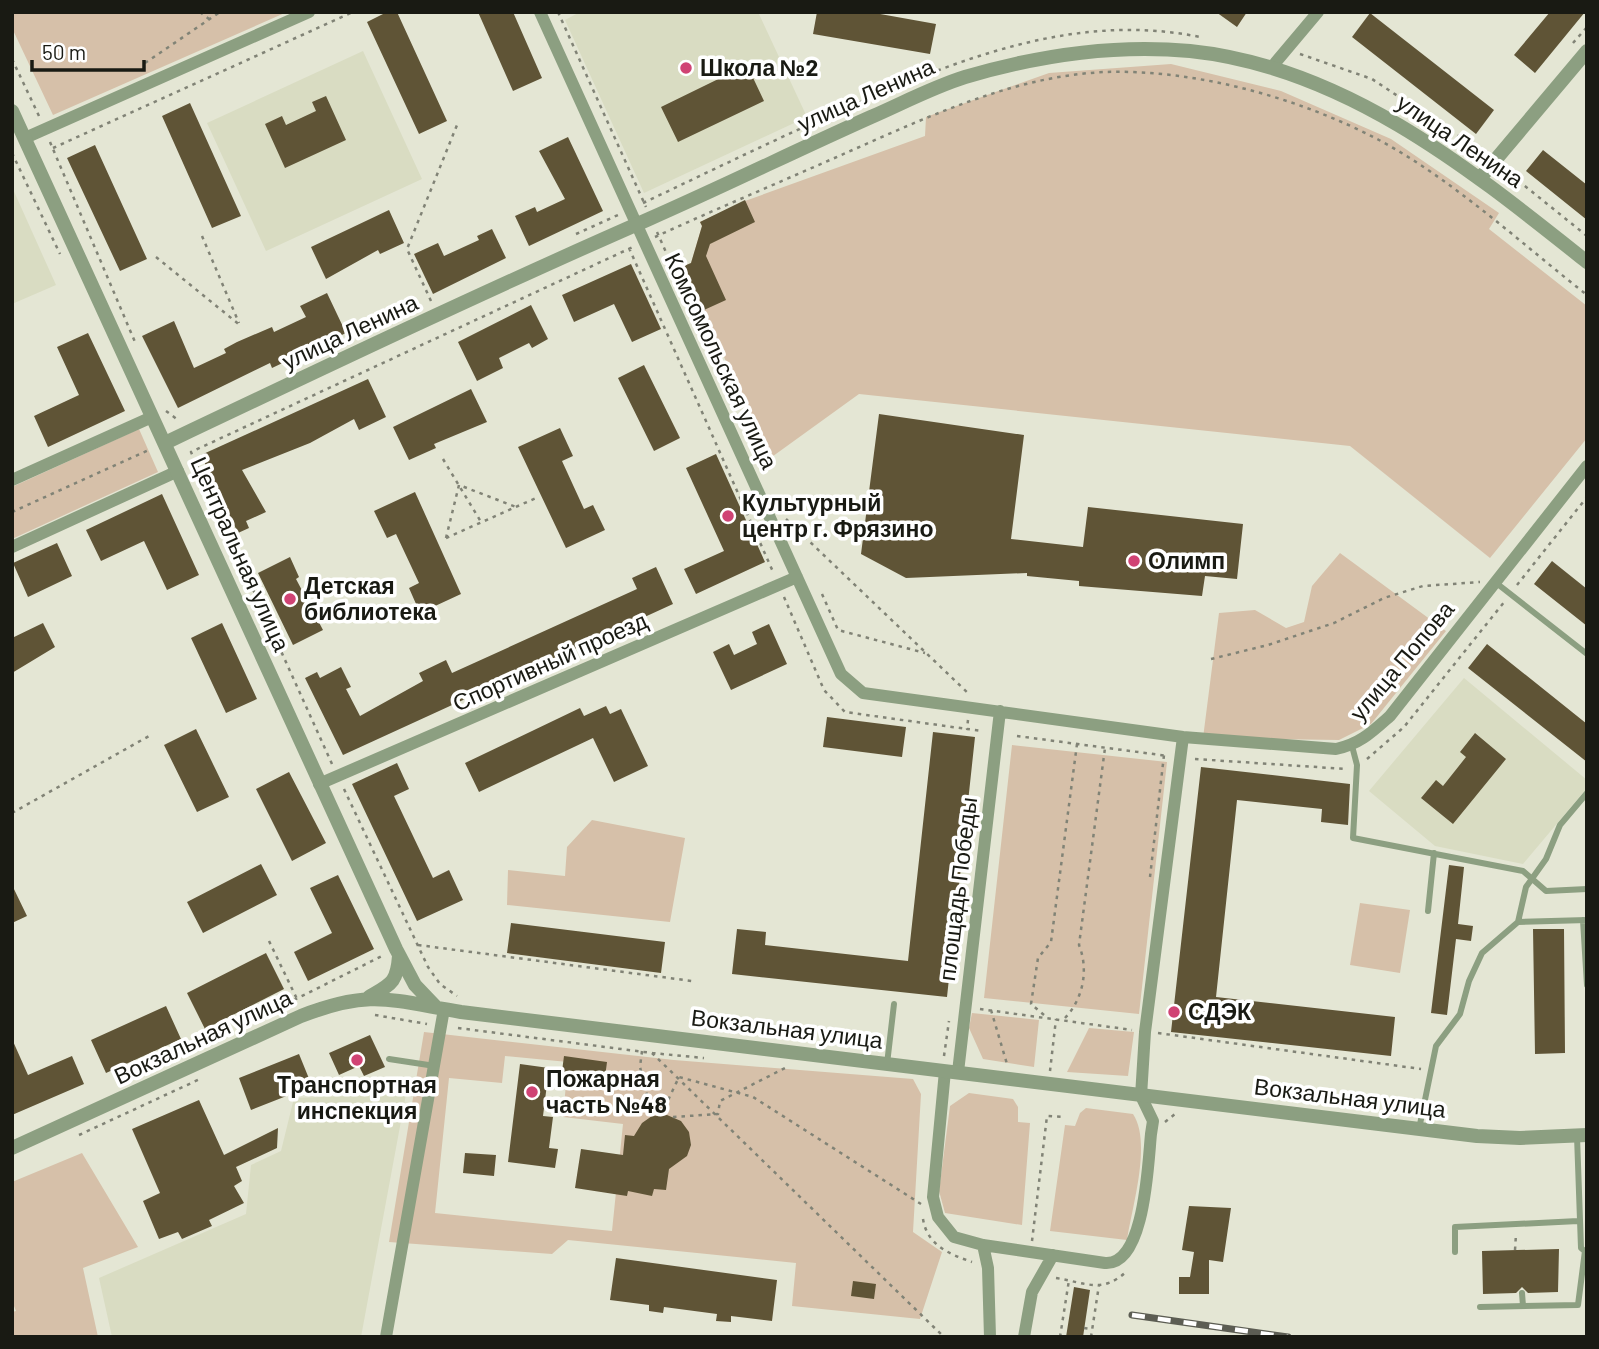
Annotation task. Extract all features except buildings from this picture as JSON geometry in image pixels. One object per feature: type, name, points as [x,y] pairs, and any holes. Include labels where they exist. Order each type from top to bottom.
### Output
[{"type":"street","points":[[24,138],[309,12]]},
{"type":"street","name":"Комсомольская улица","points":[[540,12],[841,674],[863,693],[880,697],[970,706],[1183,737]]},
{"type":"street","points":[[1272,68],[1318,12]]},
{"type":"street","name":"улица Ленина","points":[[158,446],[841,130],[974,75],[1035,60],[1111,50],[1191,51],[1272,68],[1367,108],[1481,177],[1587,262]]},
{"type":"street","points":[[1481,177],[1587,51]]},
{"type":"street","name":"Центральная улица","points":[[12,111],[158,413],[158,446],[177,471],[393,954],[415,985],[441,1008]]},
{"type":"street","points":[[12,480],[158,413]]},
{"type":"street","name":"улица Попова","points":[[1183,737],[1336,749],[1352,746],[1364,739],[1390,716],[1587,466]]},
{"type":"street","points":[[12,547],[177,471]]},
{"type":"street","name":"Спортивный проезд","points":[[319,784],[797,577]]},
{"type":"street","name":"площадь Победы","points":[[1000,711],[933,1197],[938,1217],[954,1237],[983,1245],[1111,1263],[1119,1261],[1131,1248],[1147,1174],[1153,1121],[1141,1096]]},
{"type":"street","points":[[1141,1096],[1145,1032],[1183,737]]},
{"type":"street","points":[[368,997],[391,984],[398,975],[393,954]]},
{"type":"street","name":"Вокзальная улица","points":[[12,1148],[301,1016],[335,1003],[368,997],[404,999],[441,1008],[1419,1129],[1520,1138],[1582,1136]]},
{"type":"street","points":[[386,1337],[435,1066],[441,1008]]},
{"type":"street","points":[[983,1245],[988,1268],[990,1337]]},
{"type":"street","points":[[1024,1337],[1032,1292],[1053,1255]]},
{"type":"lane","points":[[1494,581],[1587,654]]},
{"type":"lane","points":[[1352,746],[1357,765],[1353,838],[1523,871],[1546,891],[1587,889]]},
{"type":"lane","points":[[1419,1129],[1436,1046],[1460,1014],[1469,982],[1482,953],[1518,922],[1526,887],[1546,859],[1560,825],[1587,793]]},
{"type":"lane","points":[[1428,911],[1434,853]]},
{"type":"lane","points":[[1518,922],[1585,920],[1587,985]]},
{"type":"lane","points":[[887,1064],[894,1004]]},
{"type":"lane","points":[[389,1059],[435,1066]]},
{"type":"lane","points":[[1480,1307],[1578,1305],[1586,1252],[1581,1248],[1578,1221],[1582,1136]]},
{"type":"lane","points":[[1455,1252],[1455,1227],[1578,1221]]},
{"type":"lane","points":[[1522,1293],[1523,1307]]},
{"type":"path","points":[[201,12],[209,20]]},
{"type":"path","points":[[145,63],[220,12]]},
{"type":"path","points":[[53,148],[354,12]]},
{"type":"path","points":[[558,12],[692,309]]},
{"type":"path","points":[[644,202],[801,128],[950,64],[1044,37],[1114,29],[1205,38]]},
{"type":"path","points":[[1284,53],[1302,54],[1372,79],[1494,161],[1587,236]]},
{"type":"path","points":[[12,59],[45,129],[139,350]]},
{"type":"path","points":[[463,999],[440,984],[418,945],[337,776],[191,452],[659,235],[952,106],[1038,83],[1104,72],[1182,74],[1256,93],[1327,117],[1380,140],[1465,198],[1587,295]]},
{"type":"path","points":[[431,301],[407,249],[457,125]]},
{"type":"path","points":[[156,257],[241,326],[202,236]]},
{"type":"path","points":[[158,413],[178,421]]},
{"type":"path","points":[[12,512],[158,446]]},
{"type":"path","points":[[443,459],[481,522]]},
{"type":"path","points":[[459,485],[516,507]]},
{"type":"path","points":[[459,485],[446,538],[536,498]]},
{"type":"path","points":[[1017,736],[1181,757],[1349,769],[1375,754],[1404,727],[1587,496]]},
{"type":"path","points":[[785,518],[971,696],[967,729],[988,732]]},
{"type":"path","points":[[1211,659],[1268,645],[1334,623],[1384,598],[1423,586],[1494,581]]},
{"type":"path","points":[[822,594],[838,630],[926,653]]},
{"type":"path","points":[[12,813],[149,736]]},
{"type":"path","points":[[1046,1016],[1031,1004],[1038,958],[1051,942],[1077,744]]},
{"type":"path","points":[[1065,1018],[1078,1004],[1085,961],[1079,945],[1105,748]]},
{"type":"path","points":[[269,941],[297,999]]},
{"type":"path","points":[[418,945],[692,981]]},
{"type":"path","points":[[253,1021],[393,954]]},
{"type":"path","points":[[980,1009],[1065,1018],[1132,1030]]},
{"type":"path","points":[[936,1058],[943,1058],[950,1010]]},
{"type":"path","points":[[991,1010],[1008,1068]]},
{"type":"path","points":[[371,1014],[432,1025]]},
{"type":"path","points":[[1049,1073],[1056,1019]]},
{"type":"path","points":[[458,1028],[704,1058]]},
{"type":"path","points":[[1158,1033],[1431,1071]]},
{"type":"path","points":[[642,1050],[640,1067],[652,1116]]},
{"type":"path","points":[[652,1053],[718,1114],[944,1337]]},
{"type":"path","points":[[718,1114],[720,1101],[788,1066],[777,1065]]},
{"type":"path","points":[[68,1140],[208,1076]]},
{"type":"path","points":[[679,1077],[752,1097],[924,1206]]},
{"type":"path","points":[[661,1115],[679,1077]]},
{"type":"path","points":[[673,1117],[718,1114]]},
{"type":"path","points":[[1034,1226],[1047,1116],[1065,1116]]},
{"type":"path","points":[[925,1194],[926,1233],[932,1241],[947,1251],[988,1268]]},
{"type":"path","points":[[1515,1250],[1517,1224]]},
{"type":"path","points":[[1060,1337],[1069,1280]]},
{"type":"path","points":[[1091,1337],[1099,1285]]},
{"type":"path","points":[[1062,1325],[1068,1326]]},
{"type":"path","points":[[1084,1328],[1092,1329]]},
{"type":"shaded area","points":[[12,12],[287,12],[53,115],[12,28]]},
{"type":"shaded area","name":"Школа №2","points":[[580,12],[758,12],[807,117],[644,193],[565,20]]},
{"type":"shaded area","points":[[363,51],[422,179],[266,251],[207,123]]},
{"type":"shaded area","points":[[1171,64],[1281,91],[1391,139],[1499,213],[1489,229],[1587,306],[1587,438],[1490,558],[1350,446],[859,394],[769,459],[684,266],[691,263],[702,226],[700,222],[745,201],[925,136],[926,117],[1049,73]]},
{"type":"shaded area","points":[[12,187],[56,285],[12,304]]},
{"type":"shaded area","points":[[139,429],[158,472],[12,539],[12,487]]},
{"type":"shaded area","points":[[1340,553],[1446,631],[1371,724],[1339,740],[1203,738],[1219,613],[1255,610],[1286,628],[1304,622],[1312,586]]},
{"type":"shaded area","points":[[1464,678],[1587,780],[1587,788],[1523,864],[1435,846],[1369,791]]},
{"type":"shaded area","points":[[1012,745],[1167,762],[1139,1014],[984,998]]},
{"type":"shaded area","points":[[592,820],[685,838],[670,922],[507,905],[508,870],[565,876],[567,847]]},
{"type":"shaded area","points":[[1360,903],[1410,910],[1400,973],[1350,965]]},
{"type":"shaded area","points":[[972,1013],[1039,1020],[1034,1067],[983,1059],[969,1028]]},
{"type":"shaded area","points":[[1089,1028],[1134,1032],[1128,1076],[1067,1072]]},
{"type":"shaded area","points":[[424,1032],[674,1060],[913,1079],[921,1094],[913,1232],[942,1252],[920,1319],[792,1306],[796,1263],[568,1240],[552,1254],[389,1242]],"holes":[[[505,1056],[568,1062],[563,1117],[623,1124],[612,1231],[435,1213],[449,1078],[502,1083]]]},
{"type":"shaded area","points":[[969,1093],[1013,1099],[1018,1107],[1018,1122],[1030,1123],[1022,1225],[945,1213],[939,1191],[950,1106]]},
{"type":"shaded area","points":[[406,1094],[361,1337],[112,1337],[99,1278],[246,1214],[251,1165],[281,1151],[294,1098]]},
{"type":"shaded area","points":[[1086,1108],[1133,1114],[1138,1126],[1141,1157],[1127,1240],[1050,1231],[1065,1125],[1075,1126],[1080,1113]]},
{"type":"shaded area","points":[[82,1153],[138,1247],[83,1268],[98,1337],[12,1337],[12,1312],[16,1311],[12,1301],[12,1182]]},
{"type":"railway","points":[[1132,1315],[1288,1337]]},
{"type":"place","name":"Школа №2","points":[[686,68]]},
{"type":"place","name":"Культурный центр г. Фрязино","points":[[728,516]]},
{"type":"place","name":"Олимп","points":[[1134,561]]},
{"type":"place","name":"Детская библиотека","points":[[290,599]]},
{"type":"place","name":"СДЭК","points":[[1174,1012]]},
{"type":"place","name":"Транспортная инспекция","points":[[357,1060]]},
{"type":"place","name":"Пожарная часть №48","points":[[532,1092]]}]
